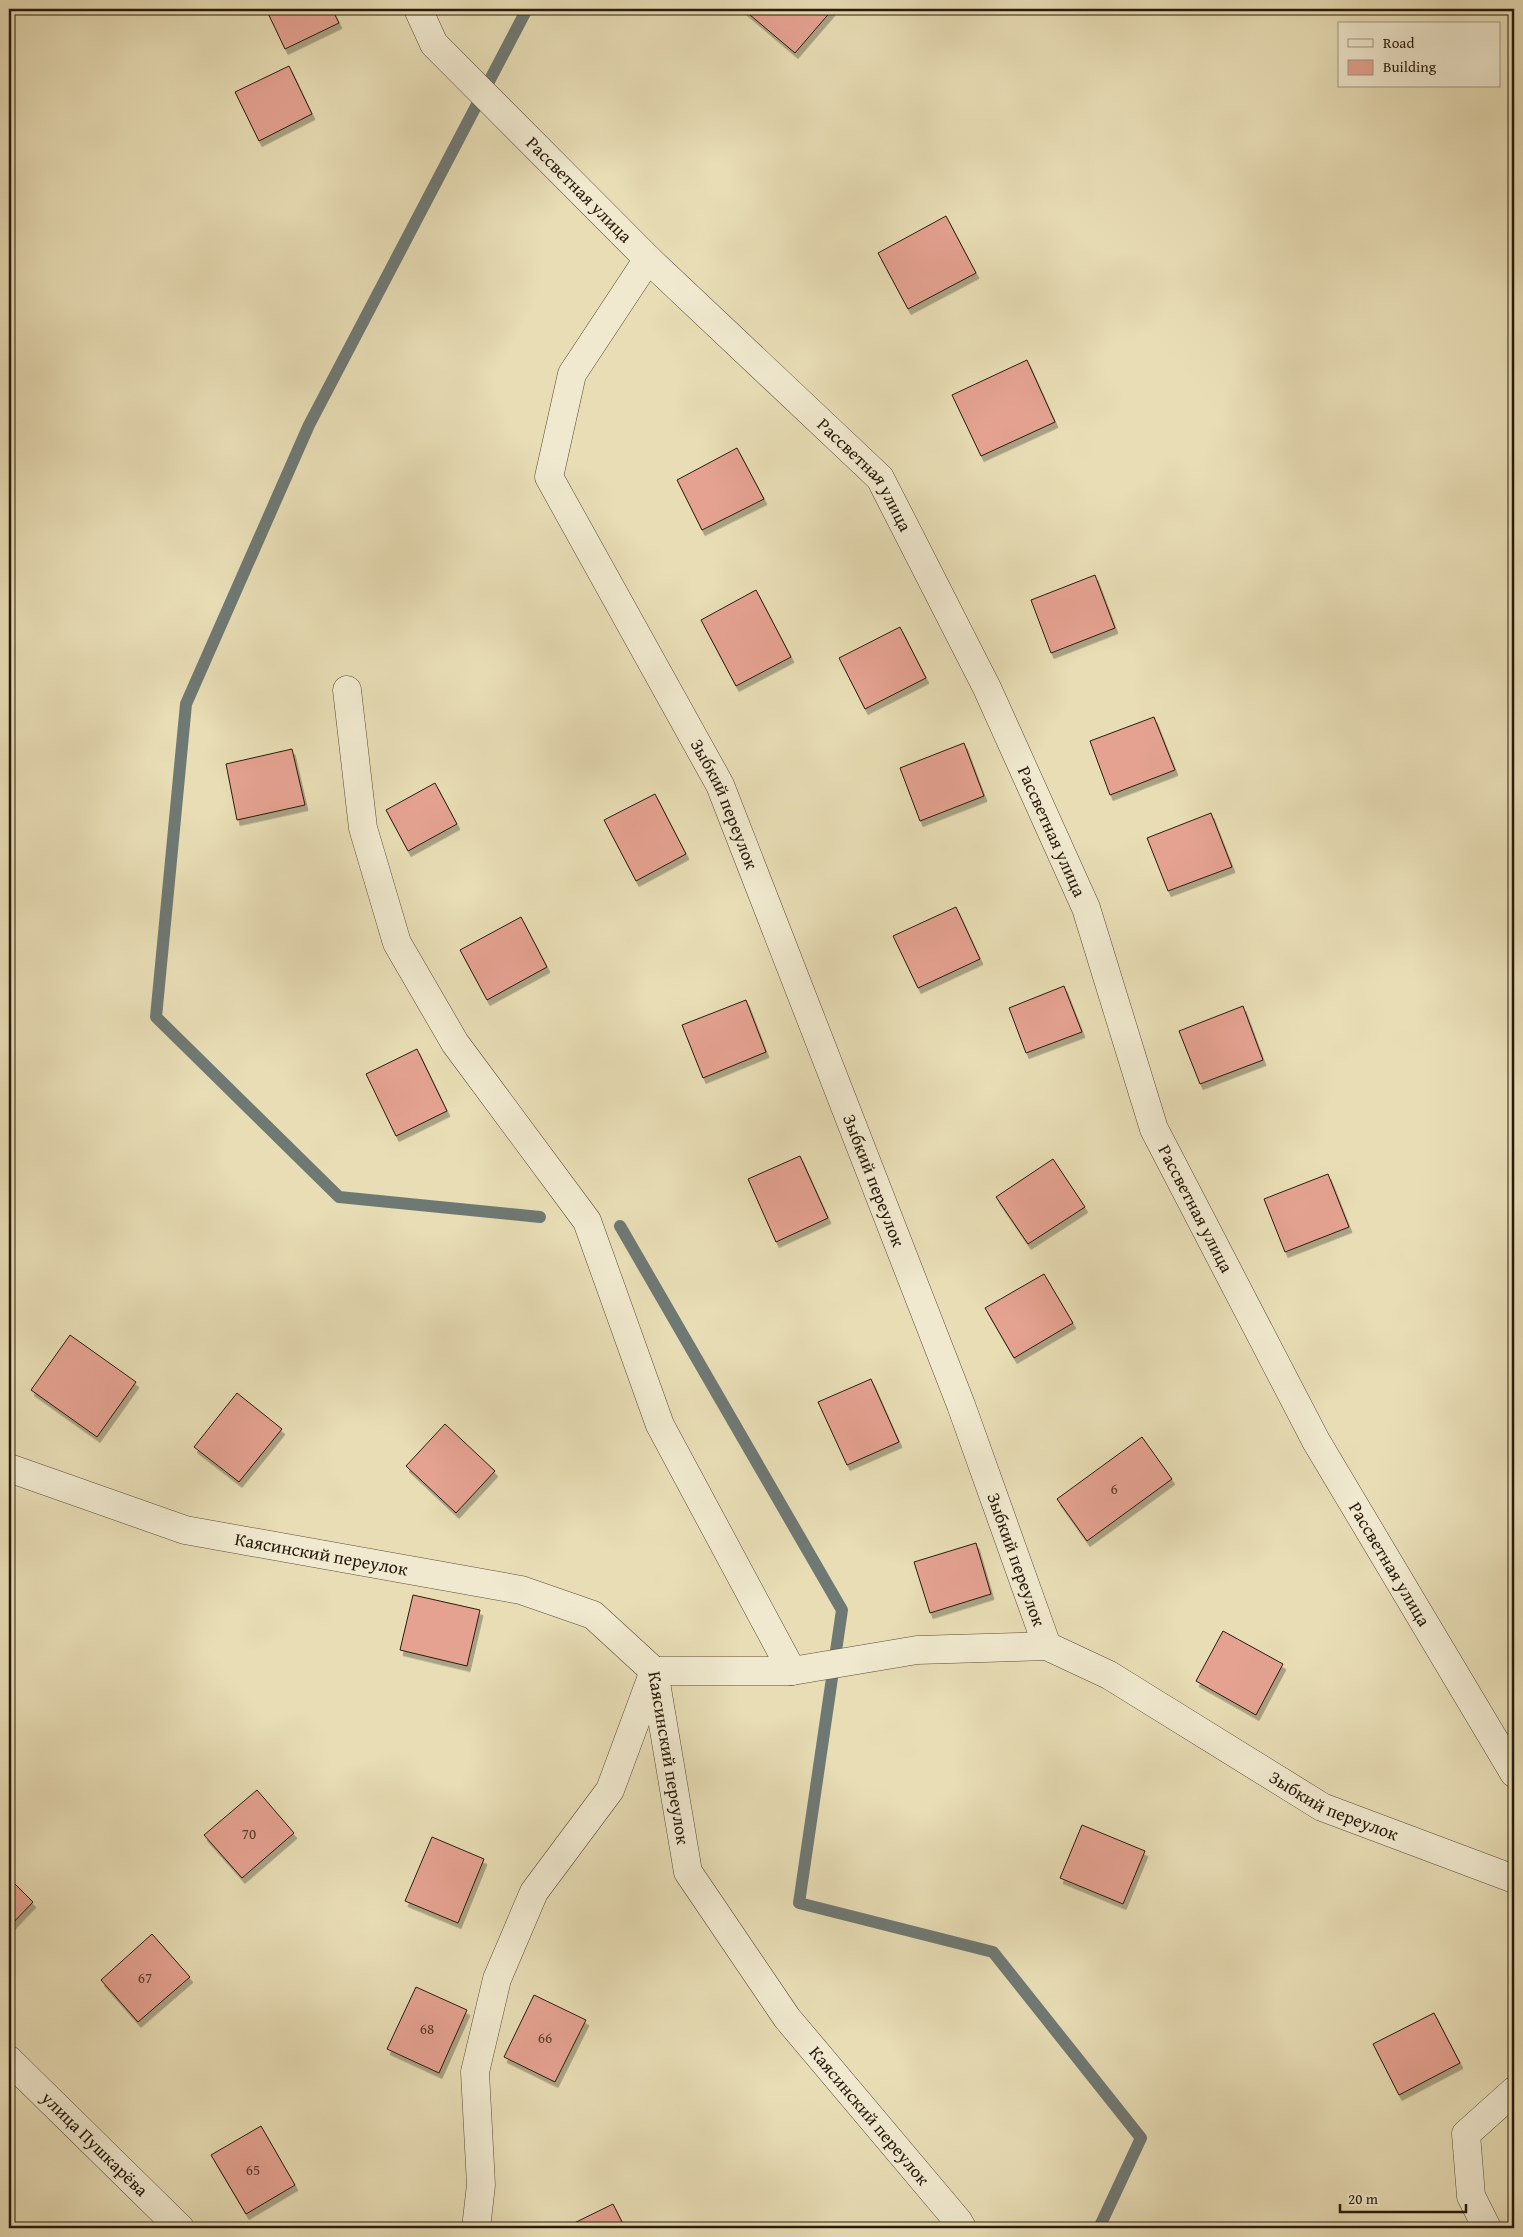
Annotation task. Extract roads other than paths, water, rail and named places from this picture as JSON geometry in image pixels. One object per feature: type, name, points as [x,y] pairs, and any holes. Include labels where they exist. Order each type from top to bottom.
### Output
[{"type":"street","name":"Рассветная улица","points":[[418,9],[434,44],[648,259],[880,478],[988,688],[1086,908],[1154,1130],[1316,1441],[1514,1773]]},
{"type":"street","name":"Зыбкий переулок","points":[[648,259],[572,374],[549,477],[720,785],[961,1405],[1048,1646],[1109,1675],[1322,1807],[1514,1879]]},
{"type":"street","points":[[347,690],[363,828],[398,943],[455,1043],[587,1221],[660,1425],[799,1670]]},
{"type":"street","name":"Каясинский переулок","points":[[9,1468],[186,1530],[520,1590],[593,1615],[654,1671],[688,1872],[787,2018],[962,2228]]},
{"type":"street","points":[[476,2228],[481,2185],[475,2072],[497,1979],[534,1892],[610,1790],[654,1671],[799,1670],[917,1650],[1048,1646]]},
{"type":"street","name":"улица Пушкарёва","points":[[9,2060],[180,2228]]},
{"type":"street","points":[[1487,2228],[1471,2196],[1466,2134],[1514,2091]]},
{"type":"waterway","points":[[527,9],[309,425],[186,704],[156,1017],[339,1197],[540,1217]]},
{"type":"waterway","points":[[620,1226],[842,1610],[799,1903],[993,1952],[1141,2138],[1099,2228]]}]
